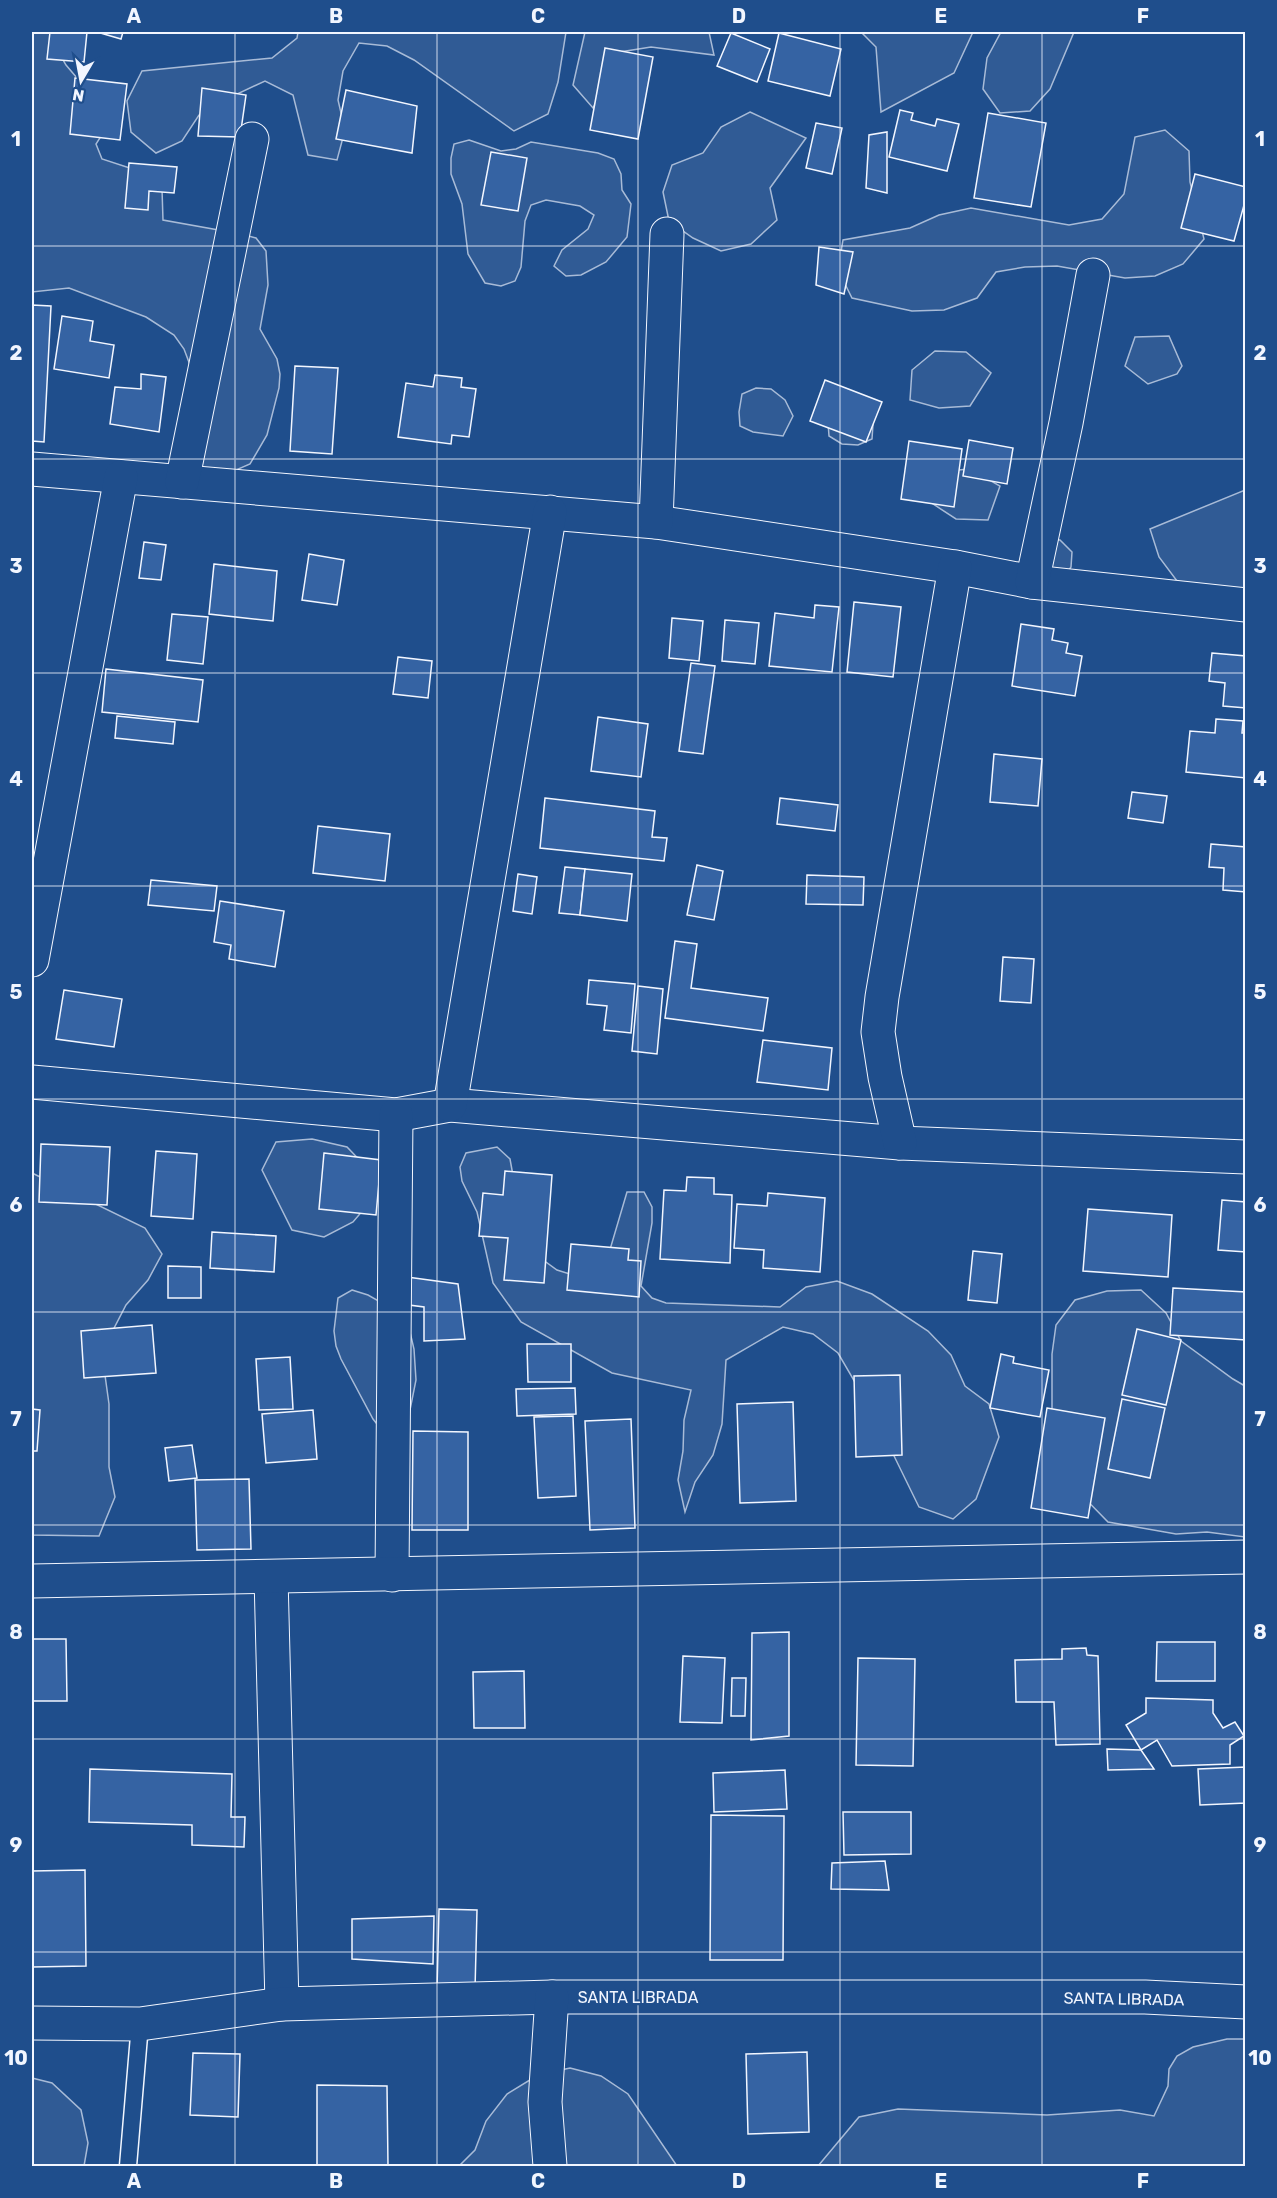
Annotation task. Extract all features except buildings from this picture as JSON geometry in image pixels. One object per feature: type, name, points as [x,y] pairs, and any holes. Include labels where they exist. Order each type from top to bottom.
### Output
[{"type":"street","points":[[182,482],[252,139]]},
{"type":"street","points":[[656,522],[667,234]]},
{"type":"street","points":[[1032,582],[1066,423],[1093,275]]},
{"type":"street","points":[[32,469],[656,522],[955,567],[1032,582],[1245,605]]},
{"type":"street","points":[[32,960],[121,477]]},
{"type":"street","points":[[450,1105],[550,512]]},
{"type":"street","points":[[900,1143],[885,1077],[879,1032],[882,997],[955,567]]},
{"type":"street","points":[[32,1082],[396,1115],[450,1105],[900,1143],[1245,1157]]},
{"type":"street","points":[[392,1575],[396,1115]]},
{"type":"street","points":[[32,1581],[1245,1557]]},
{"type":"street","points":[[271,1577],[282,2004]]},
{"type":"street","points":[[550,2166],[545,2102],[552,1997]]},
{"type":"street","name":"SANTA LIBRADA","points":[[32,2023],[140,2024],[282,2004],[552,1997],[1145,1997],[1245,2002]]},
{"type":"lane","points":[[128,2166],[140,2024]]},
{"type":"shaded area","points":[[32,32],[57,32],[58,51],[66,65],[112,119],[96,144],[102,159],[151,175],[162,189],[163,220],[256,238],[266,251],[268,285],[260,329],[277,359],[280,374],[279,388],[267,435],[250,464],[220,477],[193,465],[190,365],[184,349],[174,335],[146,317],[69,288],[32,292]]},
{"type":"shaded area","points":[[298,32],[566,32],[558,82],[548,114],[514,131],[414,60],[387,46],[359,43],[343,71],[338,100],[345,130],[337,160],[308,155],[293,95],[265,81],[237,94],[229,103],[199,115],[182,141],[156,153],[131,132],[127,101],[142,71],[272,58],[297,38]]},
{"type":"shaded area","points":[[585,32],[709,32],[714,55],[651,47],[620,52],[593,108],[573,85]]},
{"type":"shaded area","points":[[861,32],[973,32],[954,73],[881,112],[876,47]]},
{"type":"shaded area","points":[[1001,32],[1074,32],[1050,89],[1030,111],[1000,113],[983,89],[987,58]]},
{"type":"shaded area","points":[[750,112],[806,138],[770,188],[777,220],[751,244],[721,251],[693,238],[669,221],[663,192],[672,165],[703,153],[721,127]]},
{"type":"shaded area","points":[[1165,130],[1189,151],[1190,182],[1204,239],[1183,264],[1155,276],[1125,278],[1057,266],[1025,267],[996,272],[977,298],[944,310],[912,311],[852,298],[838,270],[843,240],[910,228],[939,215],[971,208],[1069,225],[1102,219],[1124,194],[1135,137]]},
{"type":"shaded area","points":[[469,140],[501,151],[516,149],[531,142],[598,153],[614,159],[621,174],[622,190],[631,204],[627,237],[606,262],[581,275],[566,276],[554,266],[562,250],[588,229],[594,215],[580,206],[546,200],[531,205],[525,221],[521,267],[515,281],[501,286],[485,283],[468,254],[462,204],[451,174],[454,144]]},
{"type":"shaded area","points":[[1169,336],[1182,366],[1177,374],[1148,384],[1125,366],[1135,337]]},
{"type":"shaded area","points":[[935,351],[966,352],[991,373],[970,406],[939,408],[910,400],[912,370]]},
{"type":"shaded area","points":[[756,388],[771,389],[785,400],[793,416],[783,436],[753,432],[740,426],[739,412],[742,394]]},
{"type":"shaded area","points":[[866,411],[873,424],[872,439],[858,445],[842,444],[829,436],[828,422]]},
{"type":"shaded area","points":[[970,469],[1000,486],[988,520],[956,519],[930,502],[934,472]]},
{"type":"shaded area","points":[[1245,490],[1245,616],[1177,581],[1159,557],[1150,529]]},
{"type":"shaded area","points":[[1043,539],[1060,540],[1072,552],[1071,567],[1062,580],[1028,544]]},
{"type":"shaded area","points":[[312,1139],[347,1147],[371,1172],[370,1202],[353,1222],[324,1237],[292,1230],[262,1170],[276,1142]]},
{"type":"shaded area","points":[[497,1147],[510,1159],[516,1192],[513,1238],[557,1270],[589,1280],[609,1253],[627,1192],[644,1192],[652,1207],[652,1223],[641,1286],[652,1298],[666,1303],[780,1307],[806,1287],[837,1281],[872,1294],[928,1331],[951,1355],[965,1386],[989,1404],[999,1437],[976,1499],[953,1519],[919,1507],[873,1413],[838,1353],[813,1334],[783,1327],[726,1360],[722,1424],[713,1455],[695,1482],[685,1512],[678,1480],[683,1451],[684,1420],[691,1390],[612,1373],[521,1322],[493,1283],[477,1212],[462,1181],[460,1167],[466,1153]]},
{"type":"shaded area","points":[[32,1173],[145,1228],[162,1254],[148,1280],[126,1305],[109,1338],[104,1368],[109,1404],[109,1467],[115,1497],[99,1536],[32,1535]]},
{"type":"shaded area","points":[[352,1290],[368,1295],[384,1304],[410,1332],[414,1349],[416,1380],[407,1425],[385,1434],[373,1419],[336,1346],[334,1331],[338,1298]]},
{"type":"shaded area","points":[[1141,1290],[1166,1313],[1181,1341],[1245,1386],[1245,1537],[1207,1532],[1176,1534],[1108,1522],[1065,1478],[1052,1414],[1052,1354],[1056,1325],[1075,1300],[1107,1291]]},
{"type":"shaded area","points":[[1227,2039],[1245,2039],[1245,2166],[818,2166],[859,2117],[898,2109],[1047,2115],[1120,2110],[1154,2116],[1168,2086],[1169,2069],[1177,2056],[1193,2047]]},
{"type":"shaded area","points":[[570,2068],[601,2076],[628,2094],[677,2166],[459,2166],[475,2150],[486,2121],[507,2094],[538,2075]]},
{"type":"shaded area","points":[[32,2078],[52,2083],[81,2110],[88,2143],[84,2166],[32,2166]]}]
